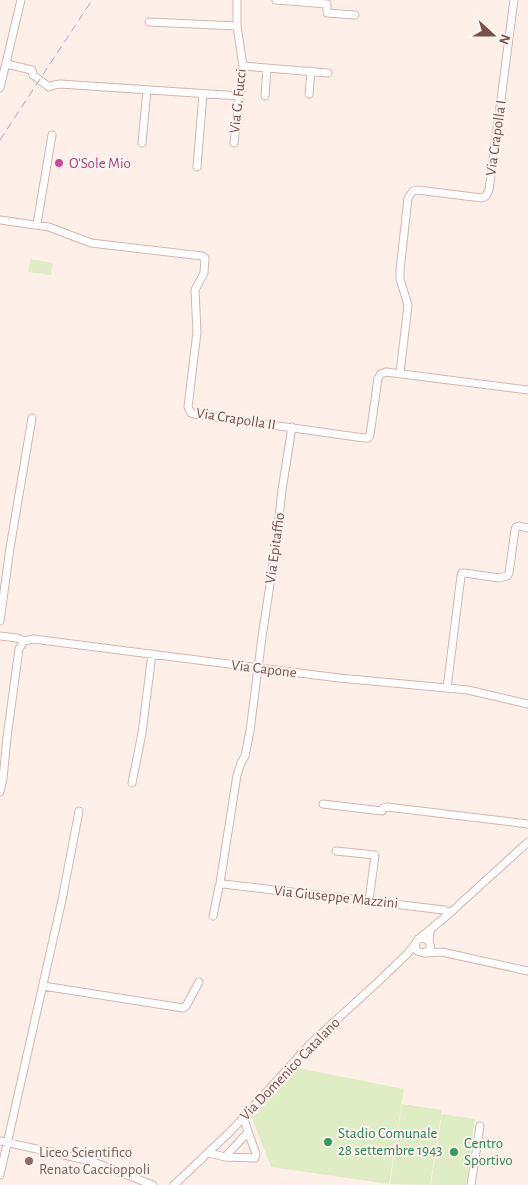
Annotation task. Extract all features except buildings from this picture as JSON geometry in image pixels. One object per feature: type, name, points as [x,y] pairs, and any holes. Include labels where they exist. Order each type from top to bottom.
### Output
[{"type":"street","points":[[0,88],[21,0]]},
{"type":"street","name":"Via G. Fucci","points":[[234,143],[243,66],[237,26],[237,0]]},
{"type":"street","points":[[276,0],[327,4],[327,13],[355,15]]},
{"type":"street","name":"Via Crapolla I","points":[[400,373],[408,304],[400,279],[400,270],[408,198],[413,191],[417,190],[482,198],[490,190],[514,0]]},
{"type":"street","points":[[149,22],[237,26]]},
{"type":"street","points":[[6,64],[32,70],[33,75],[48,86],[54,84],[240,96]]},
{"type":"street","points":[[243,66],[328,73]]},
{"type":"street","points":[[265,96],[268,68]]},
{"type":"street","points":[[309,94],[311,71]]},
{"type":"street","points":[[142,143],[147,90]]},
{"type":"street","points":[[197,167],[203,94]]},
{"type":"street","points":[[37,224],[52,135]]},
{"type":"street","name":"Via Crapolla II","points":[[0,220],[49,227],[91,243],[204,257],[206,261],[204,273],[195,290],[197,332],[188,407],[191,413],[194,414],[368,438],[378,378],[386,372],[528,390]]},
{"type":"street","points":[[0,621],[32,418]]},
{"type":"street","name":"Via Epitaffio","points":[[258,668],[292,428]]},
{"type":"street","points":[[447,688],[462,573],[499,578],[508,576],[516,527],[528,528]]},
{"type":"street","name":"Via Capone","points":[[0,636],[17,638],[24,641],[33,639],[364,681],[468,690],[528,704]]},
{"type":"street","points":[[1,789],[4,769],[3,737],[20,649],[24,641]]},
{"type":"street","points":[[132,782],[142,733],[152,654]]},
{"type":"street","points":[[213,916],[218,887],[221,883],[237,775],[246,753],[258,668]]},
{"type":"street","points":[[323,804],[382,811],[386,807],[528,824]]},
{"type":"street","points":[[0,1175],[4,1142],[43,986],[79,811]]},
{"type":"street","name":"Via Domenico Catalano","points":[[174,1185],[244,1117],[311,1043],[374,986],[418,941],[528,842]]},
{"type":"street","points":[[336,851],[375,855],[369,901]]},
{"type":"street","name":"Via Giuseppe Mazzini","points":[[221,883],[444,910],[450,913]]},
{"type":"street","points":[[422,953],[430,949],[432,929]]},
{"type":"street","points":[[422,953],[416,949],[418,941],[424,938],[442,952]]},
{"type":"street","points":[[407,954],[413,952],[442,952],[528,971]]},
{"type":"street","points":[[43,986],[183,1008],[200,982]]},
{"type":"street","points":[[209,1153],[255,1158],[256,1154],[244,1117]]},
{"type":"street","points":[[471,1185],[480,1126]]},
{"type":"street","points":[[225,1156],[248,1132]]},
{"type":"street","points":[[4,1142],[91,1160],[153,1185]]},
{"type":"green space","points":[[30,259],[53,263],[51,275],[28,272]]},
{"type":"green space","name":"Stadio Comunale 28 settembre 1943","points":[[293,1067],[404,1089],[389,1184],[271,1167],[251,1116]]},
{"type":"green space","points":[[402,1104],[442,1110],[430,1185],[390,1184]]},
{"type":"green space","name":"Centro Sportivo","points":[[442,1114],[475,1119],[466,1185],[431,1185]]},
{"type":"railway","points":[[0,140],[92,0]]},
{"type":"place","name":"O'Sole Mio","points":[[59,163]]},
{"type":"place","name":"Stadio Comunale 28 settembre 1943","points":[[328,1142]]},
{"type":"place","name":"Centro Sportivo","points":[[454,1152]]},
{"type":"place","name":"Liceo Scientifico Renato Caccioppoli","points":[[29,1161]]}]
